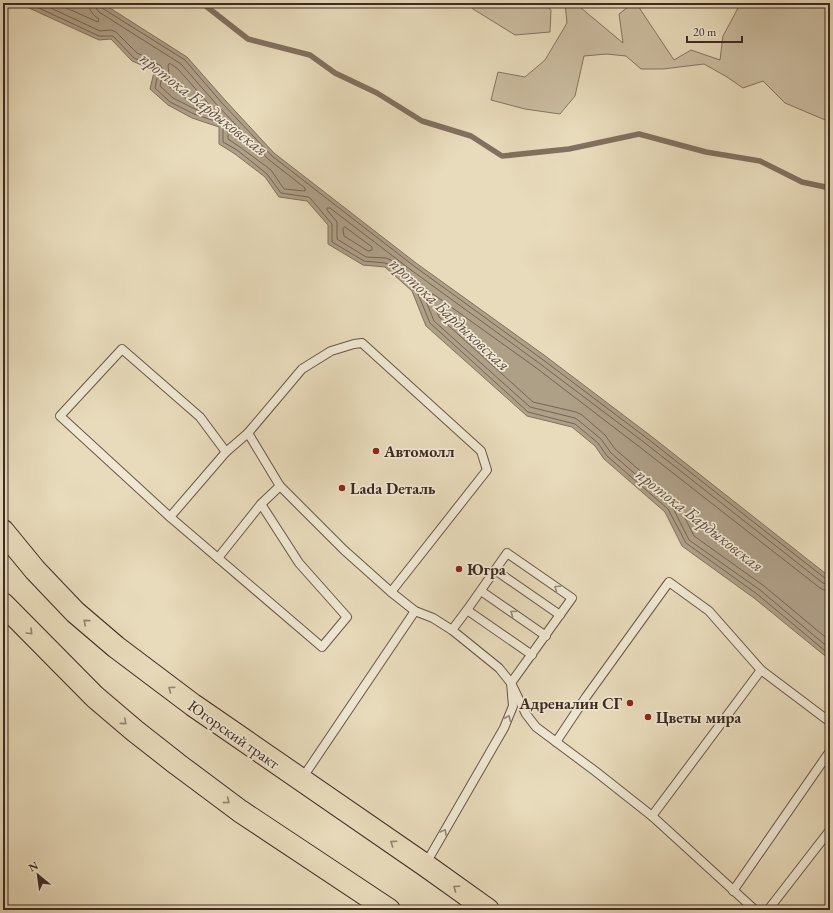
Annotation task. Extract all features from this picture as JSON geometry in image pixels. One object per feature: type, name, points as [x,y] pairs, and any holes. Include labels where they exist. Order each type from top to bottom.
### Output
[{"type":"main road","name":"Югорский тракт","points":[[3,531],[35,570],[75,612],[116,647],[193,705],[488,910]]},
{"type":"main road","points":[[3,604],[96,697],[135,731],[240,811],[389,910]]},
{"type":"lane","points":[[170,517],[226,452],[248,433],[302,369],[331,351],[362,343],[481,451],[487,470],[391,592]]},
{"type":"lane","points":[[226,452],[200,417],[122,349],[60,416],[170,517],[322,647],[346,617],[299,563],[260,504]]},
{"type":"lane","points":[[248,433],[280,486],[344,550],[391,592],[415,611],[432,618],[452,630],[499,668],[511,683],[526,714],[536,727],[652,816],[755,910]]},
{"type":"lane","points":[[218,558],[260,504],[280,486]]},
{"type":"lane","points":[[425,865],[504,728],[513,706],[511,683],[572,598],[507,553],[452,630]]},
{"type":"lane","points":[[495,570],[560,615]]},
{"type":"lane","points":[[556,742],[586,697],[669,582],[709,611],[761,670],[830,722]]},
{"type":"lane","points":[[481,591],[546,636]]},
{"type":"lane","points":[[467,610],[532,655]]},
{"type":"lane","points":[[301,780],[415,611]]},
{"type":"lane","points":[[652,816],[761,670]]},
{"type":"lane","points":[[733,891],[830,752]]},
{"type":"lane","points":[[768,910],[830,830]]},
{"type":"shaded area","points":[[467,3],[543,3],[551,10],[550,32],[515,35],[473,9]]},
{"type":"shaded area","points":[[565,3],[575,3],[623,43],[619,14],[633,3],[636,3],[674,60],[691,50],[720,60],[723,36],[738,8],[736,3],[830,3],[830,122],[785,103],[763,81],[743,88],[704,64],[663,69],[641,69],[626,56],[607,54],[584,56],[575,96],[560,114],[525,109],[491,100],[498,72],[525,77],[545,60],[567,23]]},
{"type":"water","name":"протока Бардыковская","points":[[17,3],[102,3],[187,57],[274,153],[416,263],[544,355],[651,436],[830,577],[830,660],[754,598],[682,546],[665,512],[604,459],[595,446],[572,427],[527,416],[426,326],[412,291],[385,267],[363,265],[328,244],[328,225],[307,201],[279,197],[265,177],[235,154],[219,144],[219,127],[192,118],[168,105],[150,89],[154,72],[132,61],[111,39],[99,40]]},
{"type":"waterway","points":[[202,3],[248,39],[310,55],[335,73],[377,93],[422,121],[471,136],[502,156],[569,149],[639,134],[706,152],[760,161],[802,182],[830,188]]},
{"type":"place","name":"Автомолл","points":[[376,451]]},
{"type":"place","name":"Lada Dеталь","points":[[342,488]]},
{"type":"place","name":"Югра","points":[[459,569]]},
{"type":"place","name":"Адреналин СГ","points":[[630,703]]},
{"type":"place","name":"Цветы мира","points":[[648,717]]}]
